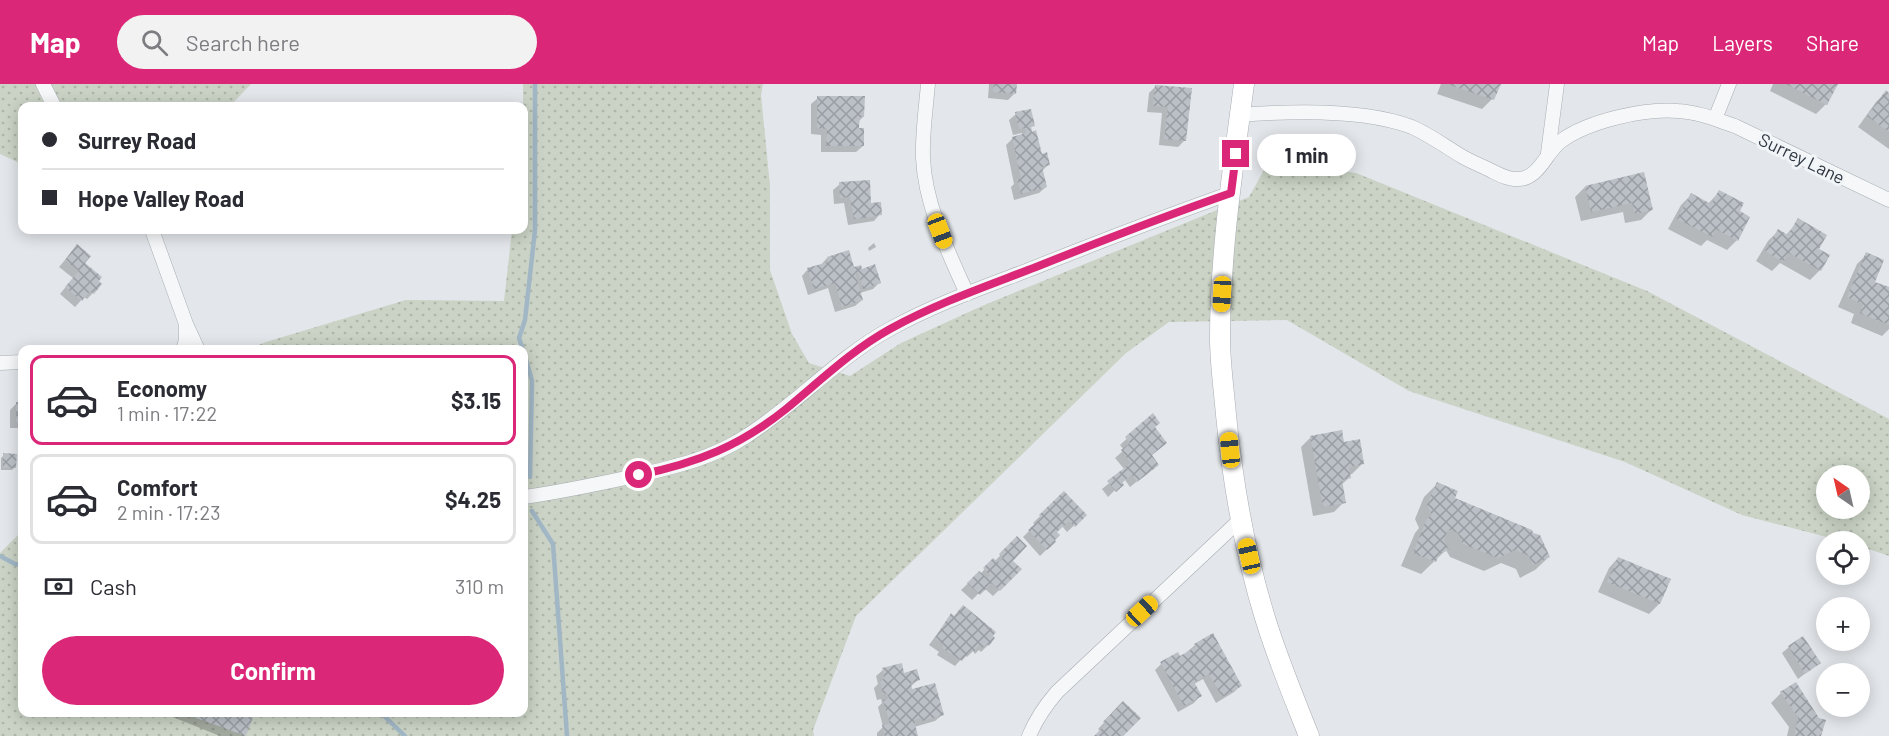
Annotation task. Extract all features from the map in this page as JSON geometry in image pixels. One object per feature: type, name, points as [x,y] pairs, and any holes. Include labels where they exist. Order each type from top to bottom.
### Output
[{"type":"main road","points":[[1244,84],[1224,260],[1220,340],[1230,450],[1241,519],[1265,619],[1309,736]]},
{"type":"street","points":[[43,84],[52,102]]},
{"type":"street","points":[[928,84],[923,159],[928,190],[940,231],[967,294]]},
{"type":"street","points":[[1548,153],[1557,84]]},
{"type":"street","points":[[1715,118],[1729,84]]},
{"type":"street","name":"Surrey Lane","points":[[1240,115],[1292,112],[1329,113],[1390,120],[1414,128],[1463,157],[1505,177],[1518,179],[1530,176],[1548,153],[1573,134],[1617,117],[1639,113],[1679,111],[1715,118],[1763,138],[1889,200]]},
{"type":"street","points":[[528,496],[673,468],[707,457],[744,438],[784,411],[859,348],[941,303],[1231,193]]},
{"type":"street","points":[[153,234],[196,345]]},
{"type":"street","points":[[184,345],[186,324]]},
{"type":"street","points":[[0,363],[18,362]]},
{"type":"street","points":[[1029,736],[1035,720],[1057,692],[1241,519]]},
{"type":"green space","points":[[0,84],[251,84],[234,102],[18,102],[18,162],[0,154]]},
{"type":"green space","points":[[523,84],[763,84],[761,95],[770,186],[770,270],[792,334],[809,363],[850,376],[901,343],[982,306],[1249,197],[1269,161],[1356,173],[1647,291],[1889,419],[1889,556],[1870,549],[1870,531],[1816,531],[1816,534],[1742,515],[1625,462],[1409,391],[1287,320],[1169,322],[1126,353],[856,616],[813,730],[814,736],[0,736],[0,553],[18,535],[18,717],[528,717],[528,345],[258,345],[406,300],[504,301],[512,234],[528,234],[528,102],[523,102]]},
{"type":"building","points":[[994,84],[1017,84],[1016,94],[993,92]]},
{"type":"building","points":[[1447,84],[1501,84],[1494,100]]},
{"type":"building","points":[[1786,84],[1838,84],[1827,105]]},
{"type":"building","points":[[1155,85],[1192,88],[1186,141],[1164,139],[1168,107],[1153,106]]},
{"type":"building","points":[[1886,90],[1889,93],[1889,132],[1867,116]]},
{"type":"building","points":[[817,96],[865,96],[864,117],[860,117],[859,125],[859,128],[864,128],[864,146],[826,146],[827,129],[817,128]]},
{"type":"building","points":[[1031,109],[1035,126],[1031,127],[1032,132],[1036,130],[1042,154],[1047,152],[1050,165],[1042,167],[1047,187],[1021,194],[1017,179],[1021,179],[1012,137],[1026,133],[1025,128],[1019,129],[1015,112]]},
{"type":"building","points":[[1644,172],[1653,210],[1635,214],[1632,203],[1591,212],[1585,186]]},
{"type":"building","points":[[870,180],[871,203],[881,202],[882,215],[854,219],[850,197],[840,198],[839,182]]},
{"type":"building","points":[[1719,190],[1744,203],[1740,211],[1750,217],[1738,241],[1716,229],[1712,237],[1677,219],[1691,193],[1711,204]]},
{"type":"building","points":[[1798,218],[1827,235],[1819,249],[1830,255],[1821,271],[1789,253],[1783,262],[1765,251],[1778,229],[1788,235]]},
{"type":"building","points":[[77,244],[91,256],[85,263],[102,277],[99,281],[102,284],[94,294],[90,291],[82,301],[65,287],[79,271],[65,260]]},
{"type":"building","points":[[849,250],[854,267],[861,265],[862,269],[875,264],[881,283],[863,289],[858,272],[855,273],[863,300],[842,307],[835,283],[814,289],[807,268],[828,262],[827,257]]},
{"type":"building","points":[[1866,252],[1884,260],[1875,282],[1889,287],[1889,325],[1860,313],[1863,304],[1847,297]]},
{"type":"building","points":[[16,402],[18,402],[18,422],[16,422]]},
{"type":"building","points":[[1153,413],[1160,423],[1155,427],[1167,443],[1152,455],[1159,465],[1137,482],[1132,475],[1122,482],[1124,485],[1116,492],[1107,481],[1131,463],[1121,450],[1130,443],[1125,437]]},
{"type":"building","points":[[1342,430],[1344,442],[1360,439],[1364,464],[1349,467],[1351,478],[1342,480],[1346,503],[1323,507],[1310,436]]},
{"type":"building","points":[[3,453],[17,454],[16,468],[3,468]]},
{"type":"building","points":[[1437,482],[1458,491],[1455,498],[1540,535],[1550,557],[1533,565],[1529,556],[1515,550],[1498,558],[1463,544],[1458,533],[1448,529],[1444,540],[1449,550],[1439,554],[1436,562],[1413,553],[1427,518],[1432,515],[1427,505]]},
{"type":"building","points":[[1064,491],[1087,515],[1075,527],[1069,521],[1057,532],[1060,535],[1047,550],[1028,530],[1041,518],[1039,515]]},
{"type":"building","points":[[1017,536],[1027,546],[1013,561],[1022,569],[1000,591],[992,583],[980,595],[967,583],[979,571],[987,578],[990,575],[983,568],[993,558],[999,563],[1003,558],[999,554]]},
{"type":"building","points":[[1618,557],[1671,579],[1660,604],[1607,582]]},
{"type":"building","points":[[963,605],[996,632],[989,646],[986,644],[983,648],[979,645],[974,652],[972,649],[962,661],[942,648],[944,645],[935,638],[951,613],[954,616]]},
{"type":"building","points":[[1213,633],[1242,686],[1222,697],[1209,674],[1194,682],[1202,696],[1184,706],[1160,662],[1178,652],[1180,656],[1196,647],[1194,644]]},
{"type":"building","points":[[1803,636],[1821,663],[1816,663],[1816,666],[1805,674],[1788,646]]},
{"type":"building","points":[[902,663],[904,673],[917,669],[920,680],[911,683],[912,689],[935,683],[944,715],[922,721],[921,718],[914,720],[918,736],[885,736],[882,725],[890,724],[883,700],[889,698],[887,693],[883,694],[880,680],[885,679],[882,668]]},
{"type":"building","points":[[1796,682],[1816,713],[1816,717],[1826,720],[1821,736],[1794,736],[1798,717],[1780,692]]},
{"type":"building","points":[[1123,701],[1141,718],[1123,736],[1094,736],[1106,724],[1103,722]]},
{"type":"building","points":[[193,717],[253,717],[246,736]]},
{"type":"waterway","points":[[521,345],[519,338],[525,320],[535,230],[535,84]]},
{"type":"waterway","points":[[528,366],[532,381],[530,477]]},
{"type":"waterway","points":[[532,511],[553,544],[567,736]]},
{"type":"waterway","points":[[0,556],[18,564]]},
{"type":"waterway","points":[[385,717],[405,736]]},
{"type":"route","points":[[639,475],[673,468],[707,457],[744,438],[784,411],[859,348],[891,328],[941,303],[1231,193],[1236,154]]}]
